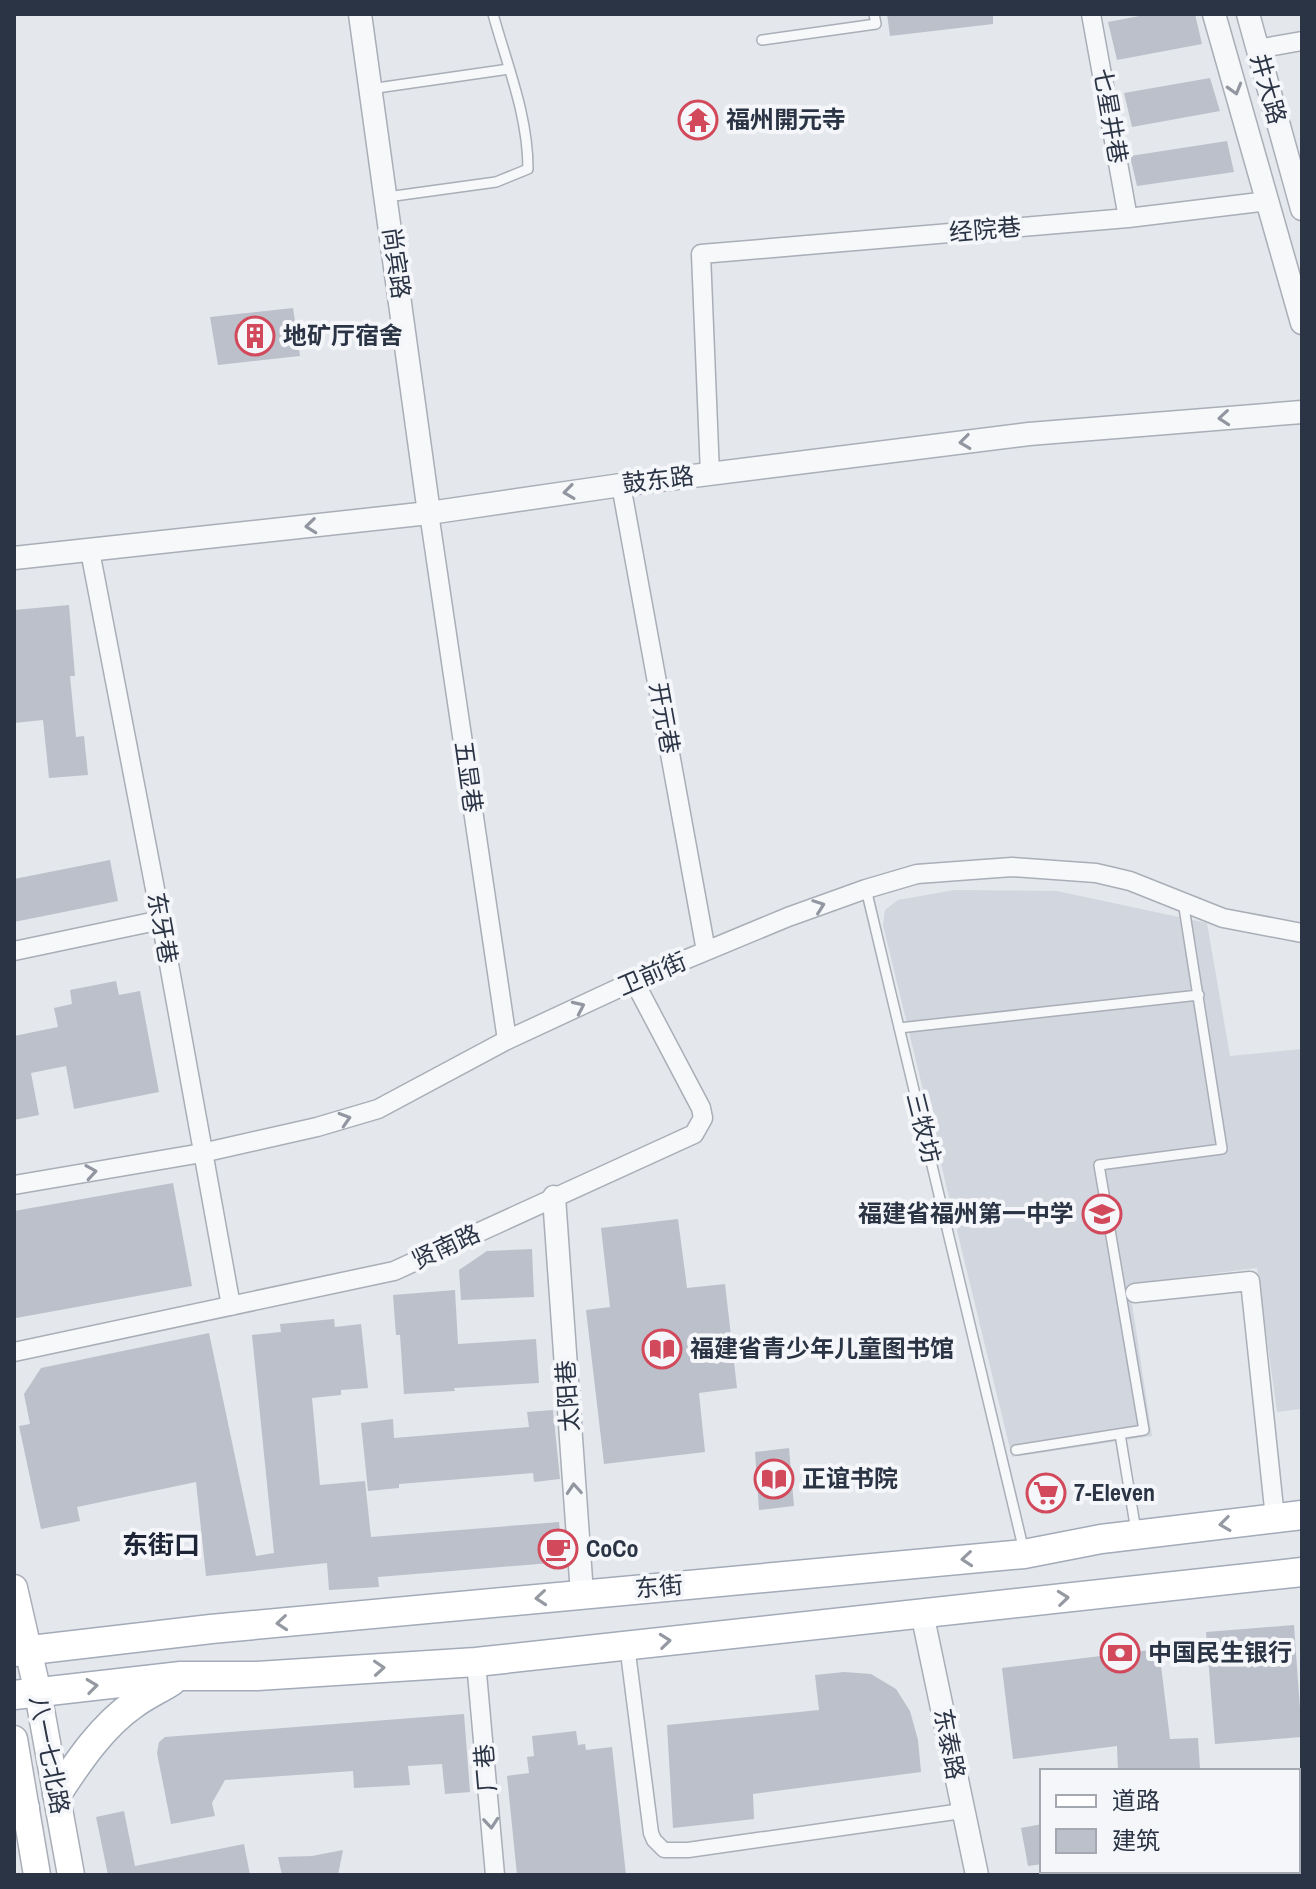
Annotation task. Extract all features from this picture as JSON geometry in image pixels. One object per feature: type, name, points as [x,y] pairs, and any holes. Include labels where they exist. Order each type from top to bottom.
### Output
[{"type":"main road","name":"东街","points":[[21,1651],[211,1629],[1024,1554],[1101,1539],[1289,1516]]},
{"type":"main road","points":[[26,1694],[181,1676],[257,1676],[476,1662],[1302,1572]]},
{"type":"main road","name":"八一七北路","points":[[14,1588],[26,1694],[57,1794],[71,1875]]},
{"type":"main road","points":[[57,1794],[80,1760],[116,1720],[132,1705],[181,1676]]},
{"type":"main road","name":"八一七北路","points":[[14,1739],[20,1798],[37,1875]]},
{"type":"street","name":"尚宾路","points":[[360,14],[429,513]]},
{"type":"street","name":"七星井巷","points":[[1091,14],[1128,218]]},
{"type":"street","points":[[1214,14],[1302,323]]},
{"type":"street","name":"井大路","points":[[1248,14],[1302,209]]},
{"type":"street","points":[[1257,49],[1302,41]]},
{"type":"street","name":"经院巷","points":[[710,474],[701,254],[1128,218],[1268,201]]},
{"type":"street","name":"鼓东路","points":[[14,558],[429,513],[621,485],[1029,434],[1302,412]]},
{"type":"street","name":"开元巷","points":[[621,485],[706,951]]},
{"type":"street","name":"五显巷","points":[[429,513],[507,1040]]},
{"type":"street","name":"东牙巷","points":[[90,551],[231,1306]]},
{"type":"street","name":"卫前街","points":[[14,1185],[202,1153],[317,1127],[378,1109],[507,1040],[634,981],[866,889],[917,874],[1012,867],[1096,873],[1130,881],[1223,918],[1302,933]]},
{"type":"street","points":[[14,951],[161,920]]},
{"type":"street","name":"贤南路","points":[[14,1352],[394,1271],[694,1134],[703,1118],[701,1108],[634,981]]},
{"type":"street","name":"太阳巷","points":[[554,1197],[582,1594]]},
{"type":"street","points":[[1135,1293],[1250,1281],[1289,1516]]},
{"type":"street","name":"东泰路","points":[[922,1613],[977,1875]]},
{"type":"street","points":[[627,1645],[651,1833],[664,1850],[688,1850],[962,1811]]},
{"type":"street","name":"厂巷","points":[[476,1662],[495,1875]]},
{"type":"lane","points":[[387,197],[496,182],[528,169],[528,148],[519,98],[493,14]]},
{"type":"lane","points":[[762,40],[876,24],[874,14]]},
{"type":"lane","points":[[370,89],[509,69]]},
{"type":"lane","name":"三牧坊","points":[[866,889],[1024,1554]]},
{"type":"lane","points":[[1016,1450],[1144,1430],[1099,1165],[1222,1149],[1183,900]]},
{"type":"lane","points":[[899,1028],[1199,995]]},
{"type":"lane","points":[[1120,1434],[1137,1534]]},
{"type":"shaded area","name":"福建省福州第一中学","points":[[954,890],[1057,891],[1207,923],[1230,1056],[1302,1049],[1302,1428],[1300,1409],[1277,1412],[1257,1268],[1129,1284],[1152,1436],[1012,1457],[883,925],[885,910],[898,900]]},
{"type":"building","points":[[887,14],[993,14],[993,24],[890,36]]},
{"type":"building","points":[[1150,14],[1195,14],[1202,44],[1117,60],[1108,22]]},
{"type":"building","points":[[1210,78],[1220,111],[1132,127],[1124,93]]},
{"type":"building","points":[[1227,141],[1234,172],[1137,186],[1130,156]]},
{"type":"building","name":"地矿厅宿舍","points":[[293,308],[300,356],[218,365],[210,317]]},
{"type":"building","points":[[69,605],[75,676],[70,676],[76,737],[84,736],[88,775],[49,778],[43,720],[14,723],[14,610]]},
{"type":"building","points":[[110,860],[118,901],[14,922],[14,879]]},
{"type":"building","points":[[116,981],[119,995],[140,991],[159,1092],[74,1109],[66,1066],[31,1073],[39,1115],[14,1120],[14,1036],[58,1027],[54,1008],[72,1004],[70,990]]},
{"type":"building","points":[[173,1183],[192,1286],[16,1318],[14,1211]]},
{"type":"building","name":"福建省青少年儿童图书馆","points":[[678,1219],[687,1288],[725,1284],[737,1388],[699,1393],[705,1452],[604,1464],[586,1310],[610,1307],[601,1228]]},
{"type":"building","points":[[532,1249],[534,1297],[461,1300],[459,1270],[487,1251]]},
{"type":"building","points":[[455,1290],[458,1344],[536,1339],[539,1383],[404,1394],[400,1335],[396,1335],[393,1295]]},
{"type":"building","points":[[334,1319],[335,1327],[361,1324],[368,1388],[341,1390],[341,1395],[312,1398],[320,1485],[365,1481],[371,1537],[559,1522],[563,1562],[378,1577],[379,1587],[329,1590],[327,1563],[206,1576],[196,1482],[77,1507],[80,1521],[41,1529],[19,1426],[30,1424],[24,1394],[41,1368],[209,1333],[256,1556],[274,1553],[252,1335],[281,1332],[280,1324]]},
{"type":"building","points":[[553,1410],[560,1479],[534,1482],[533,1473],[399,1484],[399,1488],[368,1491],[361,1423],[393,1419],[394,1438],[529,1427],[527,1412]]},
{"type":"building","name":"正谊书院","points":[[789,1448],[794,1506],[759,1510],[755,1452]]},
{"type":"building","points":[[1294,1625],[1302,1737],[1215,1744],[1206,1632]]},
{"type":"building","points":[[1159,1649],[1170,1739],[1198,1738],[1200,1769],[1118,1769],[1117,1746],[1013,1759],[1002,1668]]},
{"type":"building","points":[[844,1672],[871,1674],[896,1689],[910,1711],[918,1740],[921,1772],[753,1794],[754,1819],[673,1828],[667,1725],[819,1710],[815,1675]]},
{"type":"building","points":[[464,1714],[470,1792],[445,1794],[442,1764],[408,1766],[410,1785],[354,1788],[353,1771],[225,1780],[212,1803],[215,1816],[171,1824],[157,1753],[159,1742],[165,1737]]},
{"type":"building","points":[[576,1731],[578,1745],[585,1744],[586,1750],[612,1747],[626,1875],[517,1875],[507,1776],[529,1773],[527,1757],[534,1756],[532,1736]]},
{"type":"building","points":[[124,1811],[135,1866],[244,1844],[250,1875],[108,1875],[96,1817]]},
{"type":"building","points":[[1040,1824],[1040,1864],[1028,1866],[1021,1828]]},
{"type":"building","points":[[343,1850],[338,1875],[282,1875],[278,1857],[312,1856]]},
{"type":"place","name":"福州開元寺","points":[[698,120]]},
{"type":"place","name":"地矿厅宿舍","points":[[255,336]]},
{"type":"place","name":"福建省福州第一中学","points":[[1102,1214]]},
{"type":"place","name":"福建省青少年儿童图书馆","points":[[662,1349]]},
{"type":"place","name":"正谊书院","points":[[774,1479]]},
{"type":"place","name":"7-Eleven","points":[[1046,1493]]},
{"type":"place","name":"CoCo","points":[[558,1549]]},
{"type":"place","name":"中国民生银行","points":[[1120,1653]]},
{"type":"district","name":"东街口","points":[[161,1545]]}]
